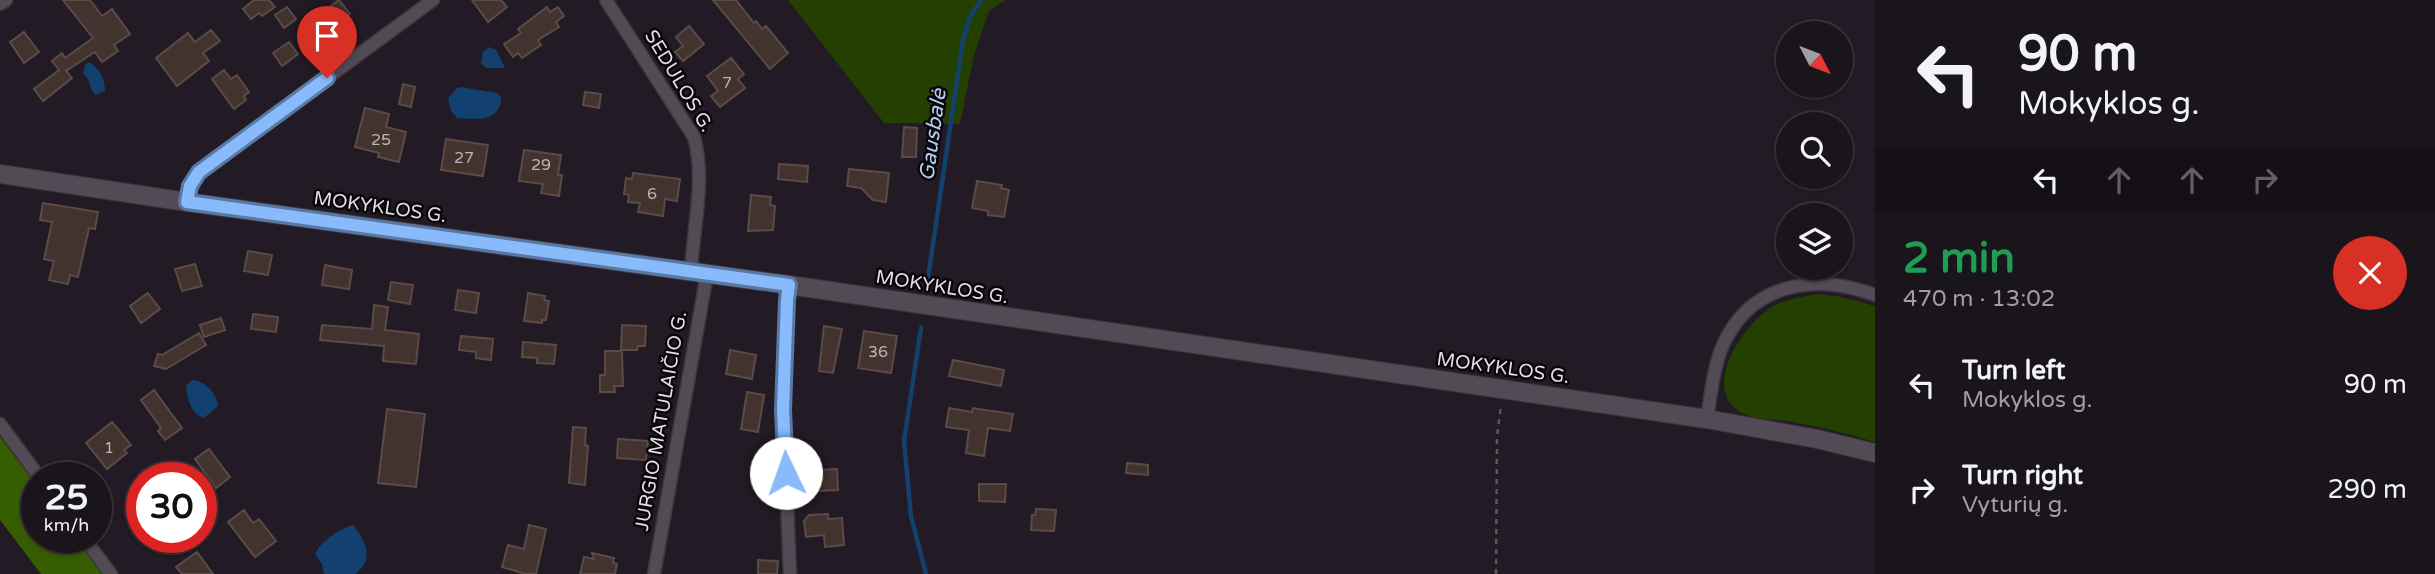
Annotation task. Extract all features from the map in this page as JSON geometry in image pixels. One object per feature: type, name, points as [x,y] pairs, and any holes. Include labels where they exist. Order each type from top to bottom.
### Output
[{"type":"main road","name":"MOKYKLOS G.","points":[[0,174],[789,285],[1707,419],[1875,453]]},
{"type":"street","points":[[0,4],[6,0]]},
{"type":"street","points":[[187,202],[190,186],[199,172],[433,0]]},
{"type":"street","name":"SEDULOS G.","points":[[606,0],[694,137],[700,176],[699,273]]},
{"type":"street","name":"JURGIO MATULAIČIO G.","points":[[654,574],[699,273]]},
{"type":"street","points":[[1707,419],[1715,372],[1723,345],[1738,322],[1758,303],[1782,289],[1807,283],[1846,286],[1875,295]]},
{"type":"street","points":[[789,285],[783,410],[790,574]]},
{"type":"street","points":[[0,424],[28,462]]},
{"type":"street","points":[[95,553],[111,574]]},
{"type":"path","points":[[1496,574],[1497,436],[1504,389]]},
{"type":"green space","points":[[788,0],[1005,0],[989,11],[974,55],[960,124],[884,123]]},
{"type":"green space","points":[[1818,294],[1875,306],[1875,442],[1809,425],[1751,416],[1740,412],[1729,401],[1724,387],[1725,372],[1730,356],[1750,327],[1777,304]]},
{"type":"green space","points":[[0,437],[21,465],[21,548],[0,520]]},
{"type":"green space","points":[[25,553],[87,553],[103,574],[41,574]]},
{"type":"water","points":[[489,47],[496,50],[505,68],[486,68],[481,63],[483,52]]},
{"type":"water","points":[[89,62],[99,71],[104,82],[105,91],[95,95],[83,73]]},
{"type":"water","points":[[461,87],[497,93],[501,97],[497,111],[486,118],[457,118],[451,111],[448,98]]},
{"type":"water","points":[[193,380],[207,386],[217,401],[218,406],[204,418],[196,413],[189,401],[186,385]]},
{"type":"water","points":[[353,525],[365,544],[365,563],[355,574],[324,574],[322,564],[315,554],[331,536]]},
{"type":"building","points":[[63,0],[90,0],[102,16],[112,9],[130,34],[114,45],[118,51],[102,62],[95,52],[66,71],[72,78],[43,101],[34,89],[59,70],[52,61],[62,53],[65,58],[93,38]]},
{"type":"building","points":[[254,0],[269,0],[275,7],[262,16],[259,13],[251,19],[243,9]]},
{"type":"building","points":[[339,0],[350,14],[332,28],[321,13]]},
{"type":"building","points":[[472,0],[501,0],[507,7],[488,22]]},
{"type":"building","points":[[713,0],[736,0],[754,23],[756,21],[762,29],[766,26],[788,53],[770,69]]},
{"type":"building","points":[[287,7],[296,19],[284,28],[275,15]]},
{"type":"building","points":[[547,7],[550,12],[558,7],[564,16],[556,22],[559,27],[538,40],[541,45],[522,58],[518,53],[513,57],[504,44],[521,33],[518,29]]},
{"type":"building","points":[[689,26],[704,44],[683,61],[675,52],[683,46],[676,37]]},
{"type":"building","points":[[211,30],[220,41],[203,53],[209,61],[177,86],[156,58],[188,33],[195,42]]},
{"type":"building","points":[[24,32],[39,52],[24,63],[10,42]]},
{"type":"building","points":[[289,42],[298,54],[282,66],[273,53]]},
{"type":"building","points":[[731,58],[744,74],[738,79],[745,88],[720,107],[711,96],[718,91],[707,76]]},
{"type":"building","points":[[224,70],[231,79],[237,75],[249,92],[244,96],[246,100],[234,109],[212,79]]},
{"type":"building","points":[[403,84],[415,87],[411,107],[399,104]]},
{"type":"building","points":[[585,92],[601,94],[599,108],[583,105]]},
{"type":"building","points":[[365,108],[389,114],[386,127],[406,132],[399,162],[355,147]]},
{"type":"building","points":[[904,127],[917,128],[916,157],[902,157]]},
{"type":"building","points":[[446,139],[488,145],[483,176],[441,170]]},
{"type":"building","points":[[524,150],[561,155],[559,196],[541,193],[543,184],[519,181]]},
{"type":"building","points":[[779,164],[808,166],[807,182],[778,179]]},
{"type":"building","points":[[849,169],[889,173],[886,202],[873,200],[861,188],[847,186]]},
{"type":"building","points":[[633,173],[680,179],[677,201],[665,199],[663,216],[638,212],[640,203],[628,202],[629,195],[624,194],[626,178],[632,179]]},
{"type":"building","points":[[977,181],[1002,185],[1001,188],[1009,190],[1004,217],[988,215],[988,211],[972,208]]},
{"type":"building","points":[[751,195],[771,197],[770,205],[775,206],[773,230],[748,231]]},
{"type":"building","points":[[43,203],[98,212],[95,229],[89,228],[78,277],[70,275],[68,284],[49,280],[54,261],[44,259],[52,222],[40,220]]},
{"type":"building","points":[[248,251],[272,255],[268,275],[244,271]]},
{"type":"building","points":[[195,264],[202,286],[182,291],[175,269]]},
{"type":"building","points":[[325,265],[352,270],[349,289],[322,285]]},
{"type":"building","points":[[391,282],[413,285],[410,304],[388,300]]},
{"type":"building","points":[[458,290],[479,293],[476,313],[455,310]]},
{"type":"building","points":[[148,293],[160,309],[141,323],[130,306]]},
{"type":"building","points":[[528,293],[545,296],[544,300],[549,301],[546,320],[542,320],[542,323],[524,321]]},
{"type":"building","points":[[374,305],[388,307],[385,330],[419,334],[416,364],[383,361],[384,346],[320,340],[322,325],[372,329]]},
{"type":"building","points":[[253,314],[278,317],[276,332],[251,329]]},
{"type":"building","points":[[221,318],[225,330],[204,337],[200,325]]},
{"type":"building","points":[[622,325],[646,326],[645,346],[638,346],[637,350],[621,350]]},
{"type":"building","points":[[824,326],[842,329],[833,373],[819,371]]},
{"type":"building","points":[[864,331],[897,336],[891,373],[858,368]]},
{"type":"building","points":[[199,333],[206,345],[166,369],[154,366],[158,354],[162,355]]},
{"type":"building","points":[[461,336],[493,339],[491,360],[476,358],[476,352],[459,350]]},
{"type":"building","points":[[523,342],[556,345],[554,364],[537,363],[537,358],[522,357]]},
{"type":"building","points":[[730,350],[756,355],[752,379],[726,374]]},
{"type":"building","points":[[605,351],[622,351],[623,386],[614,386],[615,392],[600,392],[600,375],[605,375]]},
{"type":"building","points":[[953,360],[1004,370],[1001,386],[949,376]]},
{"type":"building","points":[[154,390],[182,428],[165,440],[158,431],[161,428],[141,400]]},
{"type":"building","points":[[747,392],[764,395],[758,432],[741,429]]},
{"type":"building","points":[[949,408],[972,412],[973,408],[1013,414],[1010,431],[988,428],[984,456],[966,453],[969,430],[946,427]]},
{"type":"building","points":[[387,409],[425,414],[416,487],[378,483]]},
{"type":"building","points":[[112,422],[131,445],[124,450],[127,453],[112,465],[112,462],[101,462],[86,443]]},
{"type":"building","points":[[573,427],[586,428],[585,445],[588,446],[585,485],[569,483]]},
{"type":"building","points":[[618,439],[648,441],[646,460],[617,458]]},
{"type":"building","points":[[209,449],[230,477],[217,487],[217,462],[197,462],[195,459]]},
{"type":"building","points":[[1127,463],[1148,465],[1148,475],[1126,473]]},
{"type":"building","points":[[837,469],[838,490],[798,492],[798,471]]},
{"type":"building","points":[[979,484],[1006,484],[1005,502],[979,501]]},
{"type":"building","points":[[1036,509],[1056,510],[1054,531],[1031,530],[1032,515],[1035,515]]},
{"type":"building","points":[[244,510],[253,523],[259,519],[276,541],[255,557],[228,522]]},
{"type":"building","points":[[828,514],[828,519],[842,518],[844,545],[825,547],[824,535],[806,537],[804,521],[809,515]]},
{"type":"building","points":[[529,525],[546,529],[536,574],[525,574],[502,567],[508,545],[524,549]]},
{"type":"building","points":[[198,553],[213,574],[182,574],[176,567]]},
{"type":"building","points":[[592,553],[614,558],[613,563],[617,564],[615,574],[580,574],[584,557],[594,559]]},
{"type":"building","points":[[758,560],[778,561],[777,574],[758,574]]},
{"type":"waterway","name":"Gausbalė","points":[[928,278],[963,40],[970,17],[981,0]]},
{"type":"waterway","name":"Gausbalė","points":[[921,328],[904,441],[911,516],[926,574]]},
{"type":"route","points":[[327,78],[199,172],[190,186],[187,202],[789,285],[783,410],[786,473]]}]
